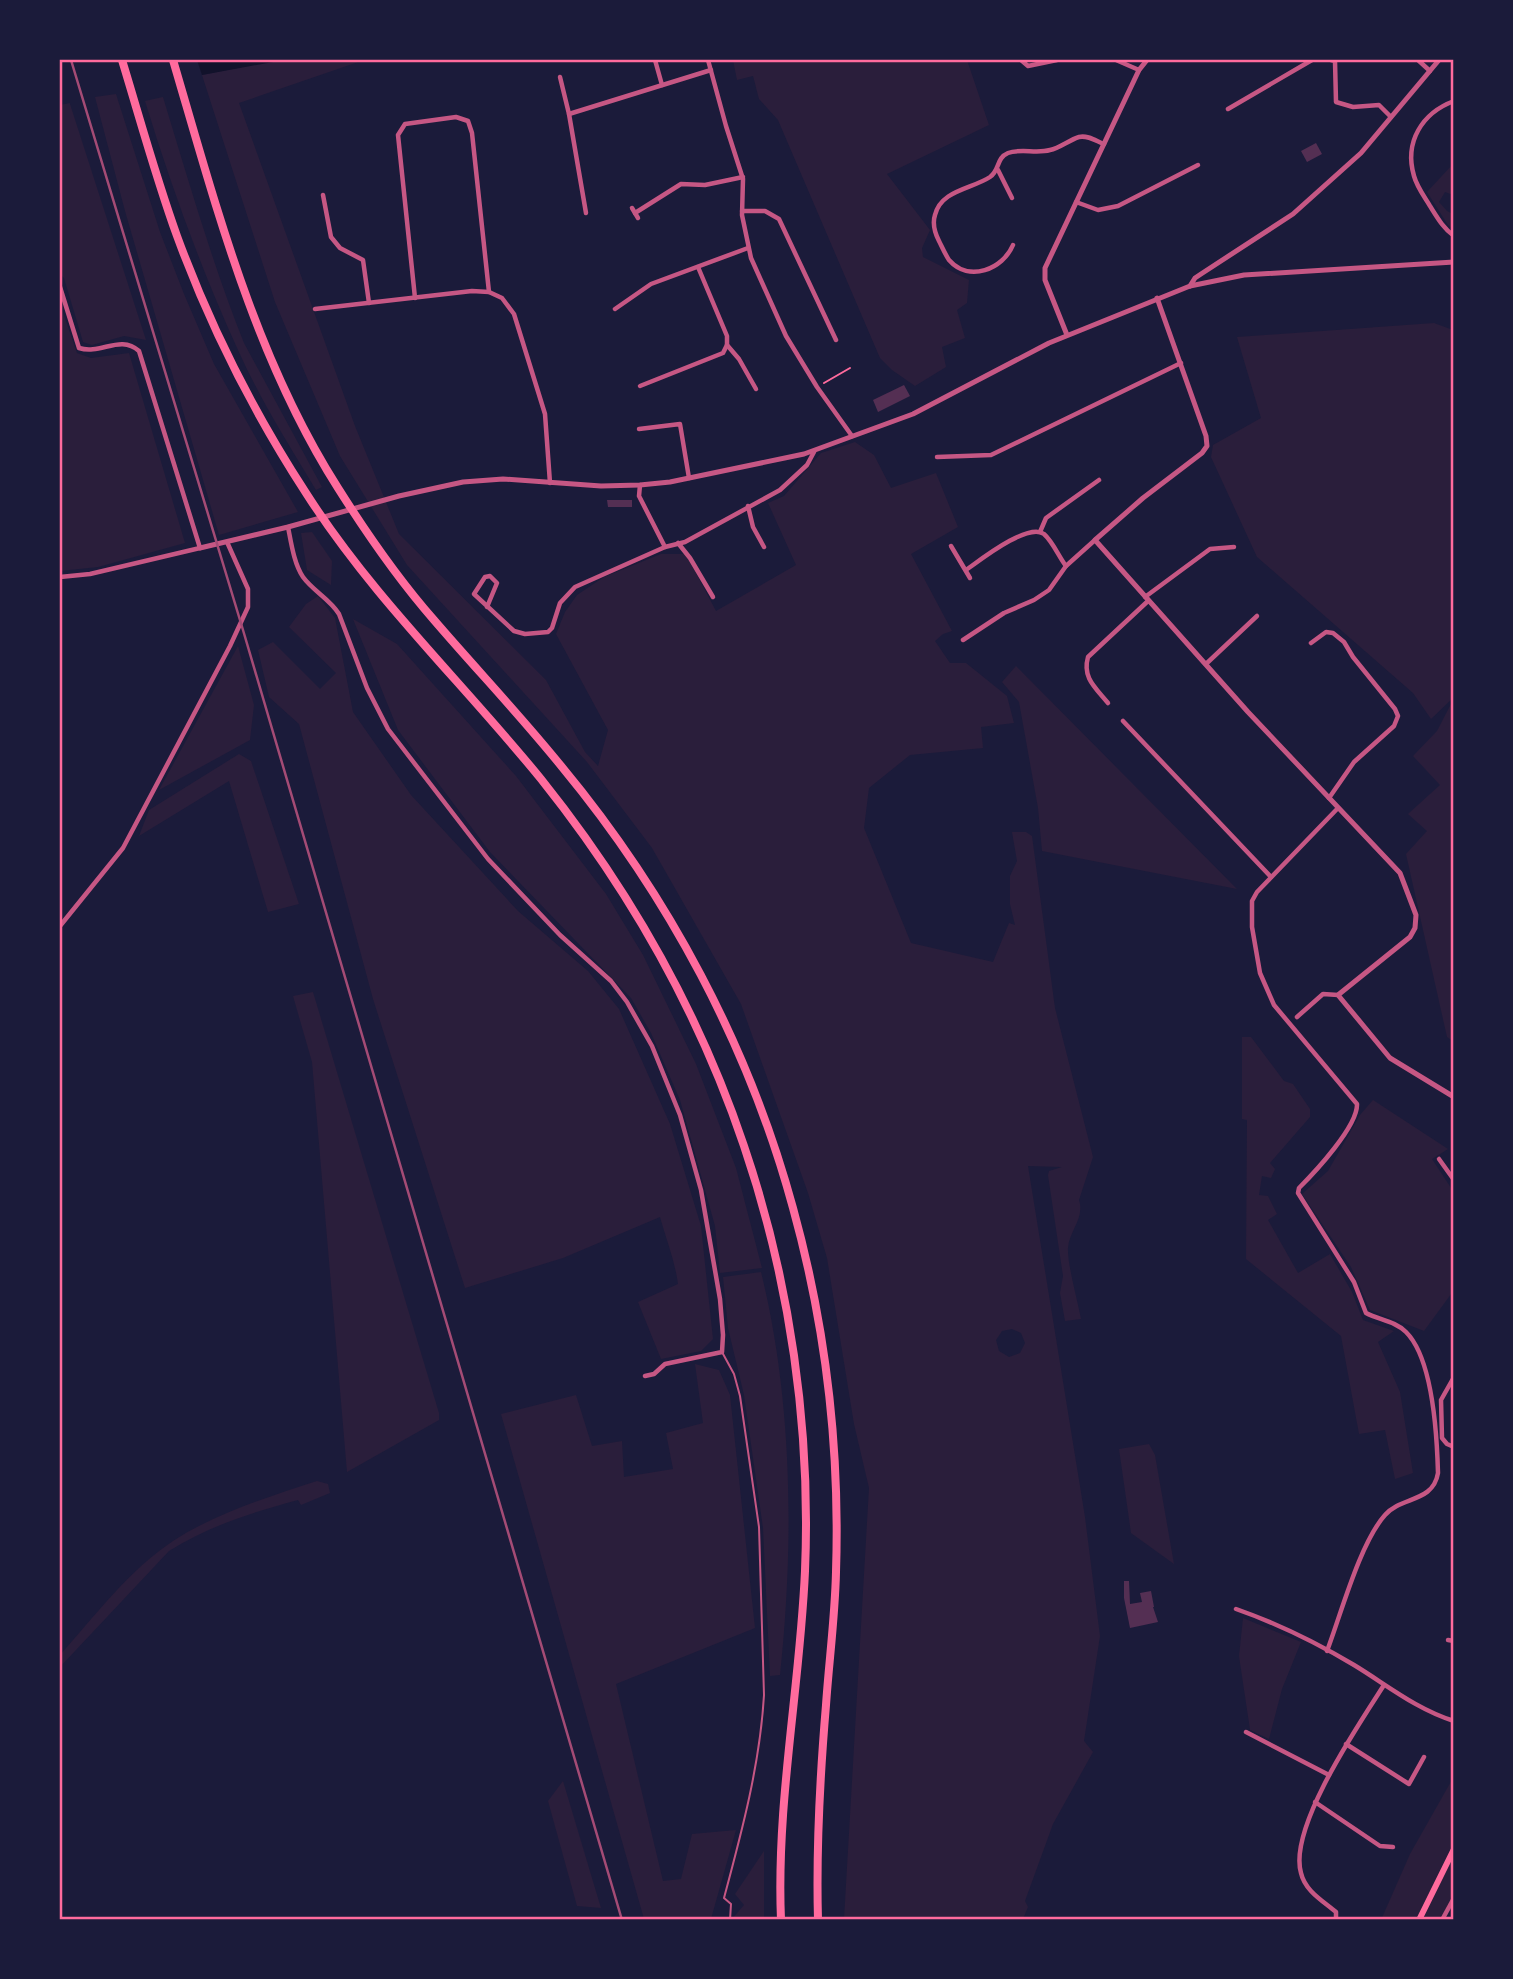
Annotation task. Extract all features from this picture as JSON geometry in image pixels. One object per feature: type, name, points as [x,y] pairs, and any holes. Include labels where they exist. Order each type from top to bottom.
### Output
[{"type":"highway","points":[[122,60],[178,238],[209,315],[255,408],[307,495],[338,538],[404,623],[539,777],[620,887],[658,950],[691,1015],[721,1082],[744,1145],[769,1232],[788,1314],[799,1396],[804,1468],[805,1572],[785,1791],[781,1920]]},
{"type":"highway","points":[[173,60],[246,296],[260,333],[309,438],[367,532],[432,618],[561,765],[634,862],[686,947],[712,998],[738,1052],[780,1164],[793,1205],[817,1309],[827,1376],[835,1463],[836,1568],[818,1823],[818,1920]]},
{"type":"main road","points":[[1419,1920],[1454,1849]]},
{"type":"street","points":[[655,60],[662,85]]},
{"type":"street","points":[[708,60],[743,177],[742,211],[748,248],[786,336],[817,387],[852,436]]},
{"type":"street","points":[[1021,60],[1028,66],[1057,60]]},
{"type":"street","points":[[1116,60],[1139,69]]},
{"type":"street","points":[[1067,335],[1044,273],[1139,69],[1147,60]]},
{"type":"street","points":[[1228,109],[1312,60]]},
{"type":"street","points":[[1331,60],[1335,61],[1336,102],[1353,107],[1379,105],[1391,117]]},
{"type":"street","points":[[1418,60],[1430,72]]},
{"type":"street","points":[[1190,286],[1195,278],[1293,214],[1361,153],[1439,60]]},
{"type":"street","points":[[569,114],[711,70]]},
{"type":"street","points":[[560,77],[586,213]]},
{"type":"street","points":[[1454,101],[1436,110],[1423,122],[1414,138],[1411,158],[1418,186],[1444,229],[1454,236]]},
{"type":"street","points":[[415,298],[398,135],[405,124],[447,118],[461,117],[471,125],[489,292]]},
{"type":"street","points":[[1012,198],[998,170],[999,160],[1004,155],[1014,151],[1049,151],[1080,137],[1104,144]]},
{"type":"street","points":[[1076,202],[1098,210],[1118,206],[1198,165]]},
{"type":"street","points":[[998,170],[941,203],[934,215],[935,233],[950,261],[963,270],[980,272],[993,267],[1008,257],[1013,244]]},
{"type":"street","points":[[635,213],[681,184],[705,185],[743,177]]},
{"type":"street","points":[[323,195],[331,237],[340,248],[363,260],[369,303]]},
{"type":"street","points":[[742,211],[766,212],[779,219],[836,340]]},
{"type":"street","points":[[615,309],[651,284],[748,248]]},
{"type":"street","points":[[60,577],[90,574],[227,542],[399,496],[463,482],[503,479],[601,486],[640,485],[690,478],[814,452],[913,414],[1067,335],[1190,286],[1244,275],[1454,262]]},
{"type":"street","points":[[640,386],[723,353],[727,345],[727,336],[698,267]]},
{"type":"street","points":[[60,287],[79,348],[90,351],[122,343],[132,345],[139,351],[200,548]]},
{"type":"street","points":[[315,309],[472,292],[489,292],[502,298],[514,314],[531,364],[547,426],[550,483]]},
{"type":"street","points":[[963,640],[1004,613],[1034,600],[1054,585],[1066,566],[1095,540],[1202,453],[1207,442],[1157,298]]},
{"type":"street","points":[[727,345],[739,359],[756,389]]},
{"type":"street","points":[[937,457],[991,455],[1181,363]]},
{"type":"street","points":[[639,429],[680,424],[690,478]]},
{"type":"street","points":[[488,607],[497,583],[490,576],[485,577],[474,594],[488,607],[514,631],[525,634],[548,632],[552,628],[560,603],[582,583],[665,547],[685,542],[780,490],[807,465],[814,452]]},
{"type":"street","points":[[1040,532],[1046,518],[1099,480]]},
{"type":"street","points":[[640,485],[639,496],[665,547]]},
{"type":"street","points":[[748,506],[753,527],[764,547]]},
{"type":"street","points":[[288,527],[292,548],[303,576],[340,614],[367,688],[388,729],[488,859],[560,935],[611,981],[627,1002],[652,1046],[680,1115],[701,1190],[720,1299],[723,1335],[722,1352],[666,1364],[654,1374],[645,1376]]},
{"type":"street","points":[[1040,532],[1066,566]]},
{"type":"street","points":[[966,570],[990,551],[1025,534],[1040,532]]},
{"type":"street","points":[[1095,540],[1248,712],[1400,873],[1416,915],[1416,928],[1410,937],[1338,995],[1323,994],[1297,1017]]},
{"type":"street","points":[[60,926],[123,848],[248,607],[247,589],[227,542]]},
{"type":"street","points":[[678,543],[713,597]]},
{"type":"street","points":[[951,546],[970,578]]},
{"type":"street","points":[[1108,703],[1088,678],[1085,668],[1088,657],[1147,599],[1210,549],[1234,547]]},
{"type":"street","points":[[1206,663],[1257,616]]},
{"type":"street","points":[[1311,643],[1326,632],[1341,639],[1398,713],[1394,726],[1354,762],[1329,798]]},
{"type":"street","points":[[1123,721],[1270,877]]},
{"type":"street","points":[[1327,1651],[1372,1532],[1390,1509],[1426,1494],[1436,1482],[1438,1474],[1436,1421],[1428,1383],[1412,1339],[1398,1326],[1367,1314],[1354,1282],[1298,1193],[1299,1188],[1323,1164],[1354,1119],[1358,1107],[1275,1006],[1260,976],[1254,945],[1252,901],[1270,877],[1338,808]]},
{"type":"street","points":[[1338,995],[1390,1058],[1454,1097]]},
{"type":"street","points":[[1439,1159],[1454,1180]]},
{"type":"street","points":[[1454,1377],[1441,1400],[1442,1438],[1454,1447]]},
{"type":"street","points":[[1236,1609],[1327,1651],[1427,1712],[1454,1721]]},
{"type":"street","points":[[1336,1920],[1336,1912],[1308,1889],[1300,1873],[1299,1851],[1315,1802],[1346,1744],[1384,1685]]},
{"type":"street","points":[[1246,1732],[1329,1775]]},
{"type":"street","points":[[1346,1744],[1409,1784],[1424,1757]]},
{"type":"street","points":[[1315,1802],[1380,1846],[1393,1847]]},
{"type":"street","points":[[1442,1920],[1454,1898]]},
{"type":"lane","points":[[722,1352],[734,1374],[740,1396],[756,1505],[764,1695],[746,1819],[724,1898],[731,1904],[730,1920]]},
{"type":"path","points":[[817,387],[850,368]]},
{"type":"shaded area","points":[[197,60],[284,60],[202,75]]},
{"type":"shaded area","points":[[277,60],[364,60],[239,103],[355,426],[399,534],[546,680],[585,752],[598,766],[608,730],[556,634],[565,612],[577,595],[604,577],[661,554],[686,554],[716,611],[796,565],[768,503],[784,496],[821,453],[855,442],[874,455],[891,488],[936,473],[958,527],[911,554],[952,631],[935,641],[950,663],[966,663],[1007,696],[1014,723],[981,727],[983,748],[910,755],[869,788],[864,828],[911,943],[993,962],[1009,923],[1015,925],[1010,904],[1010,876],[1017,861],[1012,832],[1026,832],[1032,836],[1055,1008],[1093,1157],[1079,1200],[1080,1213],[1068,1248],[1081,1319],[1065,1321],[1060,1293],[1063,1276],[1048,1175],[1049,1171],[1062,1167],[1028,1166],[1085,1517],[1100,1636],[1084,1741],[1093,1752],[1053,1824],[1025,1901],[1028,1907],[1023,1919],[844,1919],[869,1488],[854,1424],[827,1258],[808,1193],[741,1004],[652,848],[587,762],[407,565],[340,456],[275,302],[202,75]],"holes":[[[1012,1329],[1021,1333],[1025,1343],[1020,1353],[1009,1357],[999,1351],[996,1340],[1002,1331]]]},
{"type":"shaded area","points":[[733,60],[967,60],[989,125],[887,174],[930,230],[922,248],[923,257],[969,280],[967,303],[957,310],[965,338],[942,347],[946,367],[915,386],[880,358],[778,120],[759,99],[753,76],[737,80]]},
{"type":"shaded area","points":[[116,94],[160,232],[214,364],[298,512],[219,535],[125,211],[95,97]]},
{"type":"shaded area","points":[[163,97],[232,313],[244,343],[322,487],[316,490],[247,368],[199,258],[145,101]]},
{"type":"shaded area","points":[[70,103],[146,340],[124,336],[92,345],[83,342],[64,278],[60,274],[60,105]]},
{"type":"shaded area","points":[[1453,164],[1453,195],[1445,192],[1439,202],[1453,214],[1453,229],[1427,192]]},
{"type":"shaded area","points":[[60,304],[77,353],[91,358],[129,353],[185,543],[98,567],[60,571]]},
{"type":"shaded area","points":[[1434,323],[1453,330],[1454,697],[1431,719],[1413,693],[1257,557],[1211,457],[1213,445],[1261,418],[1237,337]]},
{"type":"shaded area","points":[[312,532],[332,561],[331,585],[307,570],[301,533]]},
{"type":"shaded area","points":[[318,596],[335,618],[353,712],[411,795],[518,911],[588,971],[619,1009],[670,1124],[701,1226],[713,1339],[701,1351],[661,1359],[638,1302],[678,1284],[660,1217],[563,1258],[465,1288],[373,999],[299,724],[269,697],[258,650],[273,642],[320,689],[336,673],[289,627],[306,604]]},
{"type":"shaded area","points":[[353,619],[397,644],[516,776],[606,894],[643,955],[696,1064],[736,1168],[762,1268],[720,1273],[715,1226],[680,1100],[651,1033],[631,998],[490,852],[398,730]]},
{"type":"shaded area","points":[[238,646],[254,705],[250,740],[159,790]]},
{"type":"shaded area","points":[[1016,666],[1237,889],[1042,851],[1038,808],[1019,702],[1002,682]]},
{"type":"shaded area","points":[[1453,700],[1453,1041],[1447,1037],[1406,854],[1427,831],[1408,814],[1440,785],[1413,756],[1437,731]]},
{"type":"shaded area","points":[[239,754],[251,761],[299,904],[268,912],[229,781],[139,836],[149,810]]},
{"type":"shaded area","points":[[313,992],[439,1413],[439,1420],[347,1472],[312,1062],[293,996]]},
{"type":"shaded area","points":[[1242,1037],[1251,1037],[1284,1081],[1293,1084],[1310,1109],[1310,1117],[1270,1163],[1275,1169],[1271,1178],[1262,1176],[1259,1195],[1268,1196],[1277,1214],[1268,1220],[1298,1273],[1330,1254],[1352,1292],[1363,1320],[1394,1331],[1378,1342],[1400,1392],[1413,1473],[1395,1479],[1385,1430],[1359,1434],[1341,1336],[1246,1259],[1247,1120],[1242,1119]]},
{"type":"shaded area","points":[[1373,1100],[1448,1149],[1432,1159],[1453,1191],[1454,1290],[1424,1331],[1370,1310],[1351,1267],[1302,1194],[1328,1171],[1360,1115]]},
{"type":"shaded area","points":[[761,1272],[779,1371],[788,1473],[785,1625],[780,1675],[770,1676],[763,1528],[744,1395],[728,1328],[723,1277]]},
{"type":"shaded area","points":[[695,1364],[719,1370],[730,1395],[755,1628],[616,1684],[663,1881],[681,1879],[692,1834],[736,1830],[711,1919],[644,1919],[501,1414],[576,1395],[592,1446],[622,1441],[624,1477],[673,1469],[666,1433],[703,1423]]},
{"type":"shaded area","points":[[1149,1444],[1155,1455],[1174,1564],[1131,1533],[1119,1449]]},
{"type":"shaded area","points":[[317,1481],[328,1484],[330,1493],[301,1505],[298,1500],[232,1521],[169,1551],[60,1667],[60,1655],[113,1594],[173,1541],[225,1514]]},
{"type":"shaded area","points":[[1243,1618],[1301,1642],[1282,1689],[1269,1739],[1250,1730],[1239,1656]]},
{"type":"shaded area","points":[[1453,1778],[1453,1898],[1442,1919],[1381,1920],[1410,1854]]},
{"type":"shaded area","points":[[563,1781],[601,1908],[577,1906],[548,1801]]},
{"type":"shaded area","points":[[764,1851],[764,1919],[732,1919],[744,1905],[735,1894]]},
{"type":"building","points":[[1316,143],[1322,154],[1307,162],[1301,151]]},
{"type":"building","points":[[904,385],[910,396],[878,412],[873,400]]},
{"type":"building","points":[[607,500],[632,500],[632,507],[608,507]]},
{"type":"building","points":[[1124,1581],[1129,1581],[1130,1604],[1142,1602],[1140,1593],[1151,1591],[1158,1622],[1130,1628],[1124,1598]]},
{"type":"railway","points":[[71,60],[243,630],[622,1920]]}]
